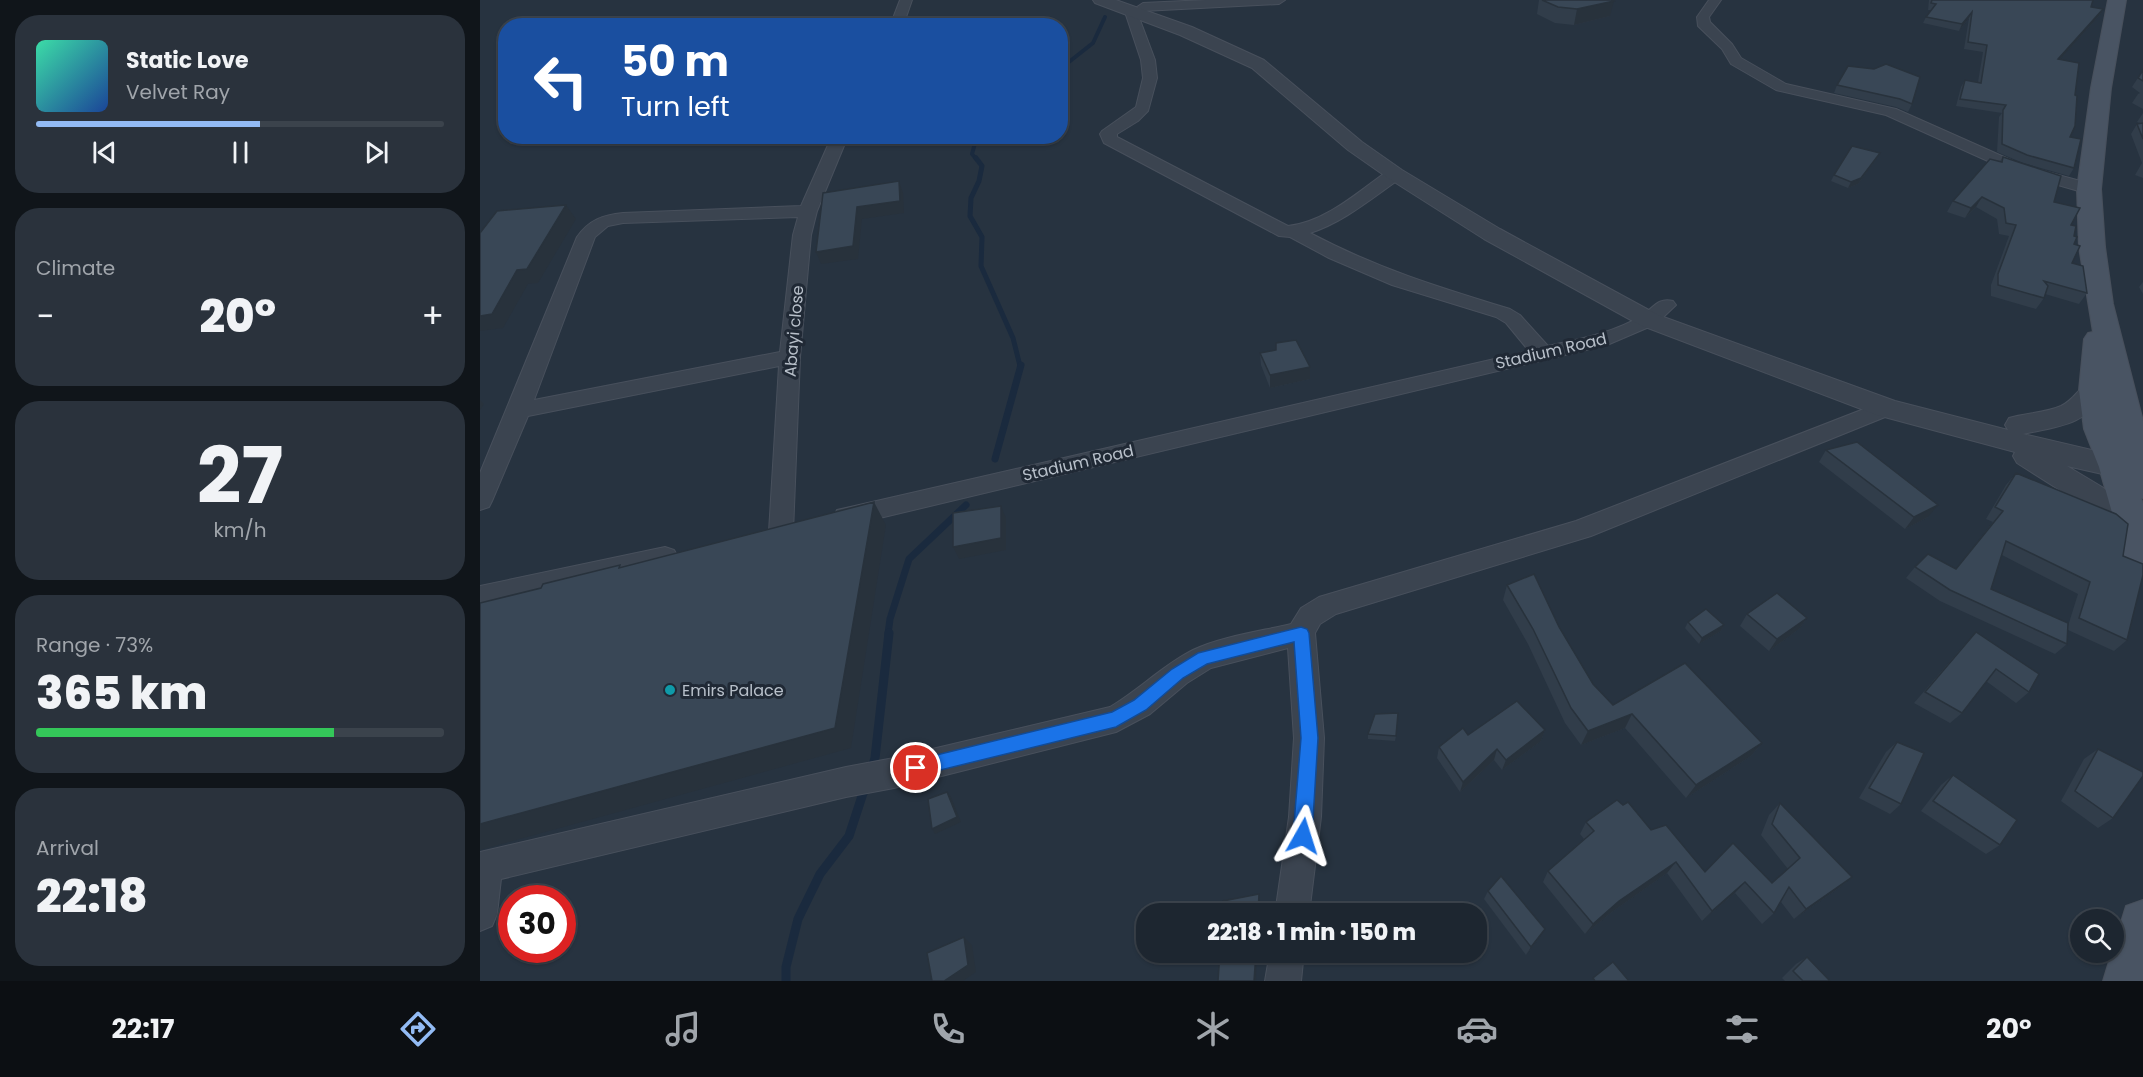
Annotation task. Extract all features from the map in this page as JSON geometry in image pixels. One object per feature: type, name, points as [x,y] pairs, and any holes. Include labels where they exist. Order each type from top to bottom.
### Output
[{"type":"main road","points":[[2117,0],[2101,88],[2089,189],[2092,247],[2100,304],[2131,458],[2141,544]]},
{"type":"main road","points":[[2100,304],[2094,390],[2100,429],[2131,458]]},
{"type":"main road","points":[[2127,981],[2143,922]]},
{"type":"street","points":[[899,18],[906,0]]},
{"type":"street","points":[[1101,0],[1133,6],[1198,25],[1273,60],[1302,81],[1372,141],[1412,168],[1658,312],[1894,393],[2019,424],[2131,458]]},
{"type":"street","points":[[1133,6],[1278,0]]},
{"type":"street","points":[[1714,0],[1703,17],[1703,23],[1727,46],[1736,61],[1781,87],[1891,112],[2016,168],[2089,189]]},
{"type":"street","points":[[1133,6],[1258,64],[1355,146],[1395,174],[1492,234],[1658,312],[1887,408],[1979,432],[2131,458]]},
{"type":"street","points":[[1133,6],[1148,60],[1150,78],[1143,108],[1133,118],[1111,131],[1108,134],[1110,140],[1278,230],[1295,232],[1336,255],[1399,281],[1503,313],[1513,319],[1543,354]]},
{"type":"street","name":"Abayi close","points":[[781,532],[790,357],[802,235],[808,211],[837,144]]},
{"type":"street","points":[[1295,232],[1336,214],[1395,174]]},
{"type":"street","points":[[480,501],[519,410],[586,237],[593,227],[605,220],[623,218],[808,211]]},
{"type":"street","name":"Stadium Road","points":[[827,521],[1607,339],[1658,312]]},
{"type":"street","points":[[519,410],[790,357]]},
{"type":"street","points":[[2019,424],[2072,413],[2086,404],[2094,390]]},
{"type":"street","points":[[1293,903],[1305,817],[1309,738],[1301,633],[1305,622],[1314,611],[1582,529],[1887,408]]},
{"type":"street","points":[[1979,432],[2066,478],[2091,495],[2141,544]]},
{"type":"street","points":[[758,537],[804,527]]},
{"type":"street","points":[[480,597],[688,552]]},
{"type":"street","points":[[480,914],[483,867],[846,782],[894,773],[1116,719],[1140,705],[1178,674],[1203,658],[1301,633]]},
{"type":"street","points":[[1283,981],[1285,963]]},
{"type":"building","points":[[1542,0],[1614,1],[1577,9],[1558,7]]},
{"type":"building","points":[[1932,0],[2093,0],[2091,7],[2103,9],[2058,59],[2079,63],[2075,95],[2077,96],[2075,126],[2070,137],[2081,139],[2074,168],[2027,155],[2002,144],[2003,110],[2006,105],[1960,99],[1965,80],[1981,83],[1987,45],[1968,42],[1972,12],[1962,24],[1926,17],[1936,4],[1931,3]]},
{"type":"building","points":[[1886,64],[1920,77],[1912,104],[1900,99],[1837,85],[1848,66],[1874,69]]},
{"type":"building","points":[[2143,70],[2143,81],[2138,78]]},
{"type":"building","points":[[2143,123],[2143,139],[2137,124]]},
{"type":"building","points":[[1852,146],[1880,153],[1861,178],[1851,182],[1834,175]]},
{"type":"building","points":[[2003,157],[2061,176],[2054,202],[2080,208],[2071,225],[2076,226],[2074,236],[2077,237],[2074,244],[2080,246],[2072,263],[2083,266],[2087,293],[2044,281],[2048,286],[2044,298],[1998,285],[1998,274],[2016,225],[2006,223],[2004,208],[1982,197],[1971,208],[1953,201],[1990,159],[2002,162]]},
{"type":"building","points":[[899,181],[900,201],[857,207],[853,246],[816,252],[823,193]]},
{"type":"building","points":[[566,205],[527,269],[517,270],[492,314],[480,316],[480,233],[497,211]]},
{"type":"building","points":[[1296,340],[1310,367],[1270,375],[1260,353],[1276,350],[1276,343]]},
{"type":"building","points":[[1857,442],[1938,505],[1914,517],[1826,450]]},
{"type":"building","points":[[2016,473],[2116,514],[2128,524],[2123,556],[2143,564],[2143,575],[2127,640],[2079,618],[2090,582],[2006,541],[1991,589],[2068,623],[2067,644],[1950,590],[1915,567],[1928,554],[1956,569],[2003,511],[1995,507]]},
{"type":"building","name":"Emirs Palace","points":[[874,502],[835,728],[480,824],[480,603],[541,588],[543,584],[620,565],[619,568]]},
{"type":"building","points":[[1001,506],[1001,538],[953,547],[953,513]]},
{"type":"building","points":[[1534,574],[1559,627],[1593,684],[1613,705],[1685,663],[1762,743],[1696,785],[1632,714],[1588,731],[1571,708],[1533,629],[1507,585]]},
{"type":"building","points":[[1777,593],[1807,618],[1777,639],[1747,614]]},
{"type":"building","points":[[1706,609],[1724,625],[1702,638],[1688,622]]},
{"type":"building","points":[[1976,632],[2039,674],[2029,692],[1996,669],[1962,713],[1925,692]]},
{"type":"building","points":[[1517,701],[1545,730],[1506,760],[1497,749],[1463,782],[1439,747],[1463,728],[1468,735]]},
{"type":"building","points":[[1398,713],[1396,736],[1368,734],[1375,714]]},
{"type":"building","points":[[1897,742],[1924,753],[1901,804],[1869,788]]},
{"type":"building","points":[[2098,749],[2143,772],[2143,776],[2113,818],[2075,791]]},
{"type":"building","points":[[1953,775],[2017,820],[2000,845],[1933,801]]},
{"type":"building","points":[[947,792],[957,817],[932,829],[928,799]]},
{"type":"building","points":[[1617,800],[1623,805],[1628,802],[1651,830],[1666,825],[1705,872],[1733,843],[1772,883],[1800,858],[1772,824],[1780,803],[1852,877],[1806,909],[1789,887],[1774,913],[1745,882],[1712,911],[1676,862],[1619,901],[1593,924],[1548,871],[1594,831],[1586,822]]},
{"type":"building","points":[[1501,876],[1545,929],[1531,947],[1488,891]]},
{"type":"building","points":[[1259,894],[1259,903],[1223,903],[1223,901]]},
{"type":"building","points":[[964,937],[968,965],[944,981],[932,981],[927,953]]},
{"type":"building","points":[[1807,957],[1830,981],[1803,981],[1793,971]]},
{"type":"building","points":[[1613,962],[1629,981],[1595,981],[1593,978]]},
{"type":"building","points":[[1219,963],[1255,963],[1254,981],[1218,981]]},
{"type":"waterway","points":[[1068,63],[1093,43],[1105,17]]},
{"type":"waterway","points":[[975,144],[972,154],[977,160]]},
{"type":"waterway","points":[[976,158],[982,166],[979,181],[971,198],[970,216],[982,237],[981,266],[1013,338],[1020,366]]},
{"type":"waterway","points":[[995,459],[1021,365]]},
{"type":"waterway","points":[[888,634],[890,619],[909,559],[966,505]]},
{"type":"waterway","points":[[871,771],[875,758],[889,633]]},
{"type":"waterway","points":[[786,981],[786,967],[798,919],[820,874],[849,836],[865,787]]},
{"type":"place","name":"Emirs Palace","points":[[670,690]]},
{"type":"route","points":[[916,768],[1116,719],[1140,705],[1178,674],[1203,658],[1301,633],[1309,738],[1303,836]]}]
